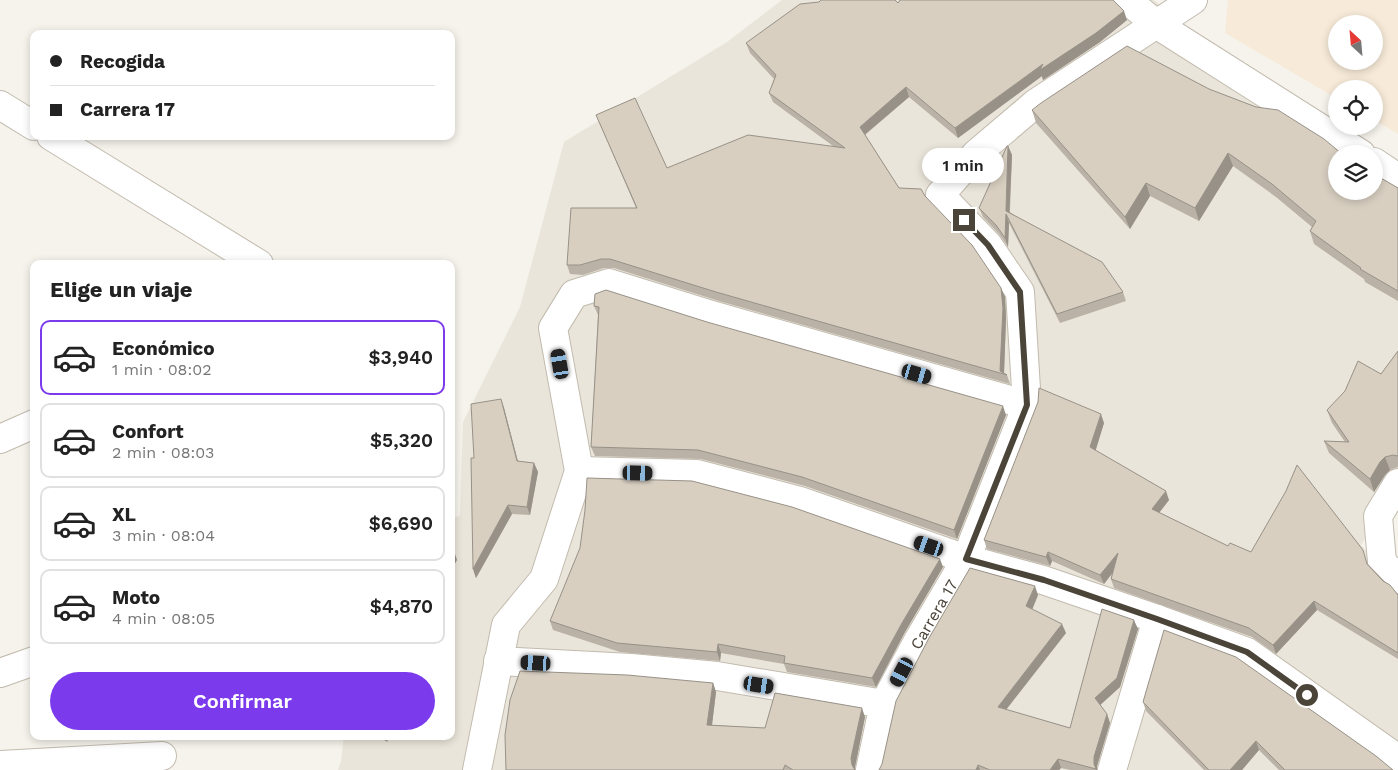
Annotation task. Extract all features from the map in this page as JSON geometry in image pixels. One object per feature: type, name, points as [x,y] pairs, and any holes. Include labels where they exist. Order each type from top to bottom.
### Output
[{"type":"street","points":[[1127,0],[1156,24],[1348,145]]},
{"type":"street","points":[[1156,24],[1193,0]]},
{"type":"street","name":"Carrera 17","points":[[870,770],[884,704],[919,639],[966,559],[1027,405],[1020,292],[988,245],[940,194],[976,154],[1036,102],[1156,24]]},
{"type":"street","points":[[0,105],[30,124]]},
{"type":"street","points":[[58,140],[252,260]]},
{"type":"street","points":[[1383,168],[1398,178]]},
{"type":"street","points":[[476,770],[506,625],[544,579],[579,472],[553,328],[574,294],[609,283],[715,316],[1027,405]]},
{"type":"street","points":[[0,439],[30,426]]},
{"type":"street","points":[[579,472],[696,474],[800,501],[966,559],[1044,580],[1157,619],[1247,652],[1398,759]]},
{"type":"street","points":[[1398,483],[1378,516],[1382,562],[1398,579]]},
{"type":"street","points":[[1112,770],[1157,619]]},
{"type":"street","points":[[498,661],[631,668],[718,676],[884,704]]},
{"type":"street","points":[[0,673],[30,662]]},
{"type":"street","points":[[0,765],[162,756]]},
{"type":"shaded area","points":[[782,0],[1154,0],[1328,147],[1328,200],[1383,200],[1383,186],[1398,178],[1398,486],[1361,545],[1398,590],[1398,770],[338,770],[344,740],[455,740],[455,517],[460,516],[463,422],[520,307],[564,142],[727,42]]},
{"type":"shaded area","points":[[1228,0],[1398,0],[1398,134],[1383,125],[1383,80],[1328,80],[1328,93],[1225,33]]},
{"type":"building","points":[[821,0],[895,0],[898,3],[900,0],[1113,0],[1124,11],[1096,33],[1040,70],[1043,64],[955,128],[906,87],[860,127],[899,188],[921,189],[925,196],[972,245],[1001,288],[1003,308],[1000,371],[1007,375],[716,292],[610,259],[601,259],[580,265],[567,265],[571,208],[637,208],[596,115],[635,98],[667,168],[748,135],[845,148],[769,93],[776,75],[746,43],[800,4],[819,2]]},
{"type":"building","points":[[1127,46],[1209,89],[1256,107],[1278,110],[1331,145],[1328,145],[1328,200],[1383,200],[1383,179],[1398,188],[1398,291],[1360,269],[1310,231],[1316,221],[1272,184],[1228,153],[1195,208],[1146,183],[1125,217],[1032,110]]},
{"type":"building","points":[[1007,146],[1006,211],[1102,262],[1123,292],[1057,314],[1006,214],[1005,238],[996,225],[979,208]]},
{"type":"building","points":[[606,290],[707,322],[1003,406],[954,530],[802,477],[698,450],[591,447],[599,307],[594,306],[595,294]]},
{"type":"building","points":[[1398,351],[1398,456],[1385,457],[1370,479],[1324,441],[1349,442],[1327,410],[1345,391],[1358,361],[1381,374]]},
{"type":"building","points":[[1039,388],[1101,414],[1090,447],[1166,491],[1152,509],[1228,546],[1230,543],[1251,552],[1286,491],[1297,465],[1363,550],[1367,564],[1398,595],[1398,653],[1314,601],[1273,645],[1249,628],[1111,579],[1118,553],[1100,575],[1048,552],[1046,557],[984,540],[1038,402]]},
{"type":"building","points":[[501,399],[517,461],[534,463],[527,507],[508,505],[473,569],[471,458],[474,458],[471,404]]},
{"type":"building","points":[[587,478],[692,481],[792,507],[940,559],[872,678],[784,663],[785,656],[718,644],[717,652],[617,643],[550,621],[580,548]]},
{"type":"building","points":[[970,568],[1035,586],[1026,606],[1062,624],[998,707],[1070,728],[1102,609],[1134,620],[1117,678],[1095,698],[1107,714],[1094,757],[1096,769],[1058,759],[1050,770],[990,770],[978,765],[976,770],[879,770],[896,701],[929,638]]},
{"type":"building","points":[[1164,630],[1236,657],[1393,770],[1285,770],[1256,741],[1230,770],[1209,770],[1143,702]]},
{"type":"building","points":[[520,671],[627,675],[713,683],[707,725],[765,728],[775,693],[862,708],[851,758],[855,770],[793,770],[785,765],[783,770],[506,770],[505,735],[510,700]]},
{"type":"route","points":[[964,220],[988,245],[1020,292],[1027,405],[966,559],[1044,580],[1247,652],[1307,695]]}]
